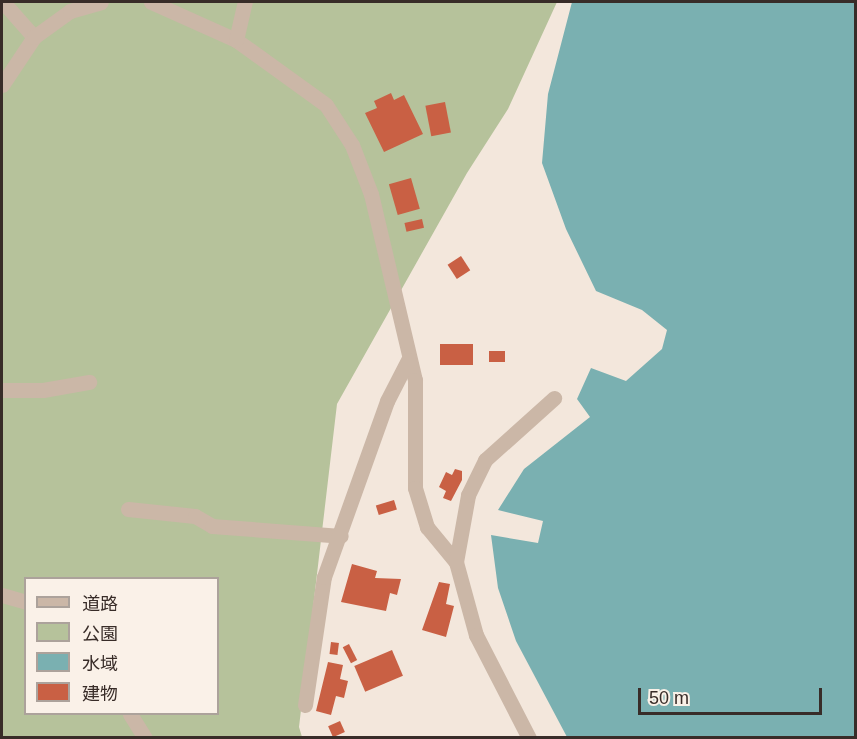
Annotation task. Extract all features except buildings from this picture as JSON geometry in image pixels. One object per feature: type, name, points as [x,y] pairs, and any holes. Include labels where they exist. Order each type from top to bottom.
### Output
[{"type":"street","points":[[3,2],[33,37]]},
{"type":"street","points":[[2,85],[33,37],[70,11],[101,2]]},
{"type":"street","points":[[151,2],[236,40],[326,105],[352,145],[371,194],[408,360],[415,380],[415,488],[427,527],[456,562],[476,635],[529,738]]},
{"type":"street","points":[[236,40],[245,2]]},
{"type":"street","points":[[305,705],[324,577],[341,536],[387,401],[408,360]]},
{"type":"street","points":[[2,390],[43,390],[89,382]]},
{"type":"street","points":[[456,562],[468,495],[485,460],[554,398]]},
{"type":"street","points":[[128,509],[195,516],[212,526],[341,536]]},
{"type":"street","points":[[2,595],[24,601]]},
{"type":"street","points":[[131,715],[145,738]]},
{"type":"green space","points":[[2,2],[557,2],[508,109],[467,173],[337,404],[299,727],[302,737],[2,737]]},
{"type":"water","points":[[572,2],[855,2],[855,737],[567,737],[516,641],[498,588],[491,535],[538,543],[543,521],[498,510],[524,469],[590,417],[577,399],[591,368],[626,381],[662,349],[667,330],[642,310],[596,291],[566,229],[542,163],[548,94]]}]
